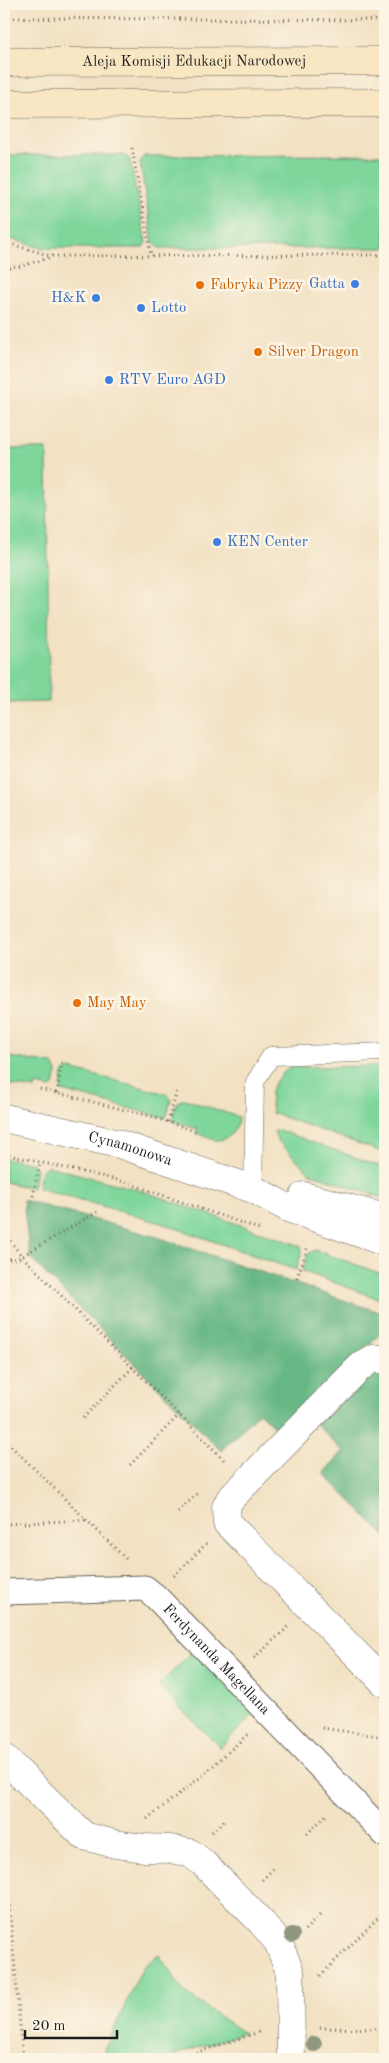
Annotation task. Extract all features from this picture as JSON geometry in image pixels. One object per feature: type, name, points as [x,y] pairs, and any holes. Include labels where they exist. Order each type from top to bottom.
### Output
[{"type":"main road","name":"Aleja Komisji Edukacji Narodowej","points":[[4,62],[385,61]]},
{"type":"main road","points":[[4,104],[385,103]]},
{"type":"street","name":"Cynamonowa","points":[[4,1118],[119,1144],[253,1189],[288,1208],[385,1242]]},
{"type":"street","name":"Cynamonowa","points":[[253,1189],[279,1190],[385,1218]]},
{"type":"street","points":[[385,1360],[376,1357],[359,1368],[246,1482],[230,1499],[226,1507],[227,1523],[385,1683]]},
{"type":"street","points":[[4,1592],[150,1592]]},
{"type":"street","name":"Ferdynanda Magellana","points":[[150,1592],[385,1834]]},
{"type":"street","points":[[4,1758],[84,1836],[115,1844],[182,1850],[190,1853],[202,1862],[262,1923],[278,1942],[290,1972],[291,2059]]},
{"type":"lane","points":[[253,1189],[255,1082],[271,1056],[385,1052]]},
{"type":"path","points":[[4,18],[385,20]]},
{"type":"path","points":[[132,148],[151,256]]},
{"type":"path","points":[[4,242],[51,256],[385,255]]},
{"type":"path","points":[[4,267],[18,267],[51,256]]},
{"type":"path","points":[[57,1093],[62,1059]]},
{"type":"path","points":[[40,1090],[168,1122],[194,1131]]},
{"type":"path","points":[[168,1122],[177,1090]]},
{"type":"path","points":[[4,1154],[122,1181],[261,1229]]},
{"type":"path","points":[[33,1196],[40,1162]]},
{"type":"path","points":[[4,1259],[17,1259],[97,1212]]},
{"type":"path","points":[[4,1232],[22,1256],[246,1482]]},
{"type":"path","points":[[299,1242],[317,1248]]},
{"type":"path","points":[[297,1278],[308,1246]]},
{"type":"path","points":[[82,1418],[133,1367]]},
{"type":"path","points":[[130,1465],[180,1414]]},
{"type":"path","points":[[4,1439],[146,1579],[150,1592],[227,1523]]},
{"type":"path","points":[[4,1524],[86,1520]]},
{"type":"path","points":[[234,1678],[309,1606]]},
{"type":"path","points":[[115,1844],[166,1802],[202,1776],[251,1732],[272,1716],[385,1736]]},
{"type":"path","points":[[4,1846],[23,2059]]},
{"type":"path","points":[[177,2059],[270,2028],[291,2016],[385,1911]]},
{"type":"path","points":[[291,2016],[385,2029]]},
{"type":"green space","points":[[4,155],[124,155],[130,160],[146,243],[142,248],[42,248],[4,237]]},
{"type":"green space","points":[[385,155],[385,248],[159,248],[153,242],[140,162],[144,156]]},
{"type":"green space","points":[[4,449],[47,449],[49,702],[4,703]]},
{"type":"green space","points":[[4,1056],[53,1064],[57,1072],[54,1086],[51,1088],[36,1085],[35,1089],[4,1084]]},
{"type":"green space","points":[[385,1066],[385,1153],[272,1113],[272,1087],[289,1067]]},
{"type":"green space","points":[[70,1069],[167,1094],[171,1100],[166,1118],[62,1091],[63,1073]]},
{"type":"green space","points":[[185,1099],[238,1117],[232,1133],[225,1139],[216,1140],[196,1133],[198,1129],[173,1121],[172,1118],[177,1102]]},
{"type":"green space","points":[[278,1130],[385,1168],[385,1199],[310,1173],[278,1141],[274,1132]]},
{"type":"green space","points":[[4,1158],[33,1164],[36,1169],[33,1188],[4,1182]]},
{"type":"green space","points":[[48,1166],[142,1191],[301,1246],[302,1252],[296,1270],[161,1223],[38,1188],[41,1170]]},
{"type":"green space","points":[[23,1200],[157,1237],[385,1314],[385,1329],[281,1433],[259,1412],[221,1451],[30,1258]]},
{"type":"green space","points":[[315,1250],[385,1275],[385,1301],[302,1271],[308,1254]]},
{"type":"green space","points":[[377,1373],[385,1373],[385,1536],[323,1473],[343,1452],[315,1423],[360,1384]]},
{"type":"green space","points":[[194,1650],[256,1712],[220,1748],[158,1686]]},
{"type":"green space","points":[[159,1955],[185,1993],[244,2033],[161,2059],[106,2059],[104,2050],[143,1967]]},
{"type":"place","name":"Gatta","points":[[355,284]]},
{"type":"place","name":"Fabryka Pizzy","points":[[200,285]]},
{"type":"place","name":"H&K","points":[[96,298]]},
{"type":"place","name":"Lotto","points":[[141,308]]},
{"type":"place","name":"Silver Dragon","points":[[258,352]]},
{"type":"place","name":"RTV Euro AGD","points":[[109,380]]},
{"type":"place","name":"KEN Center","points":[[217,542]]},
{"type":"place","name":"May May","points":[[77,1003]]}]
